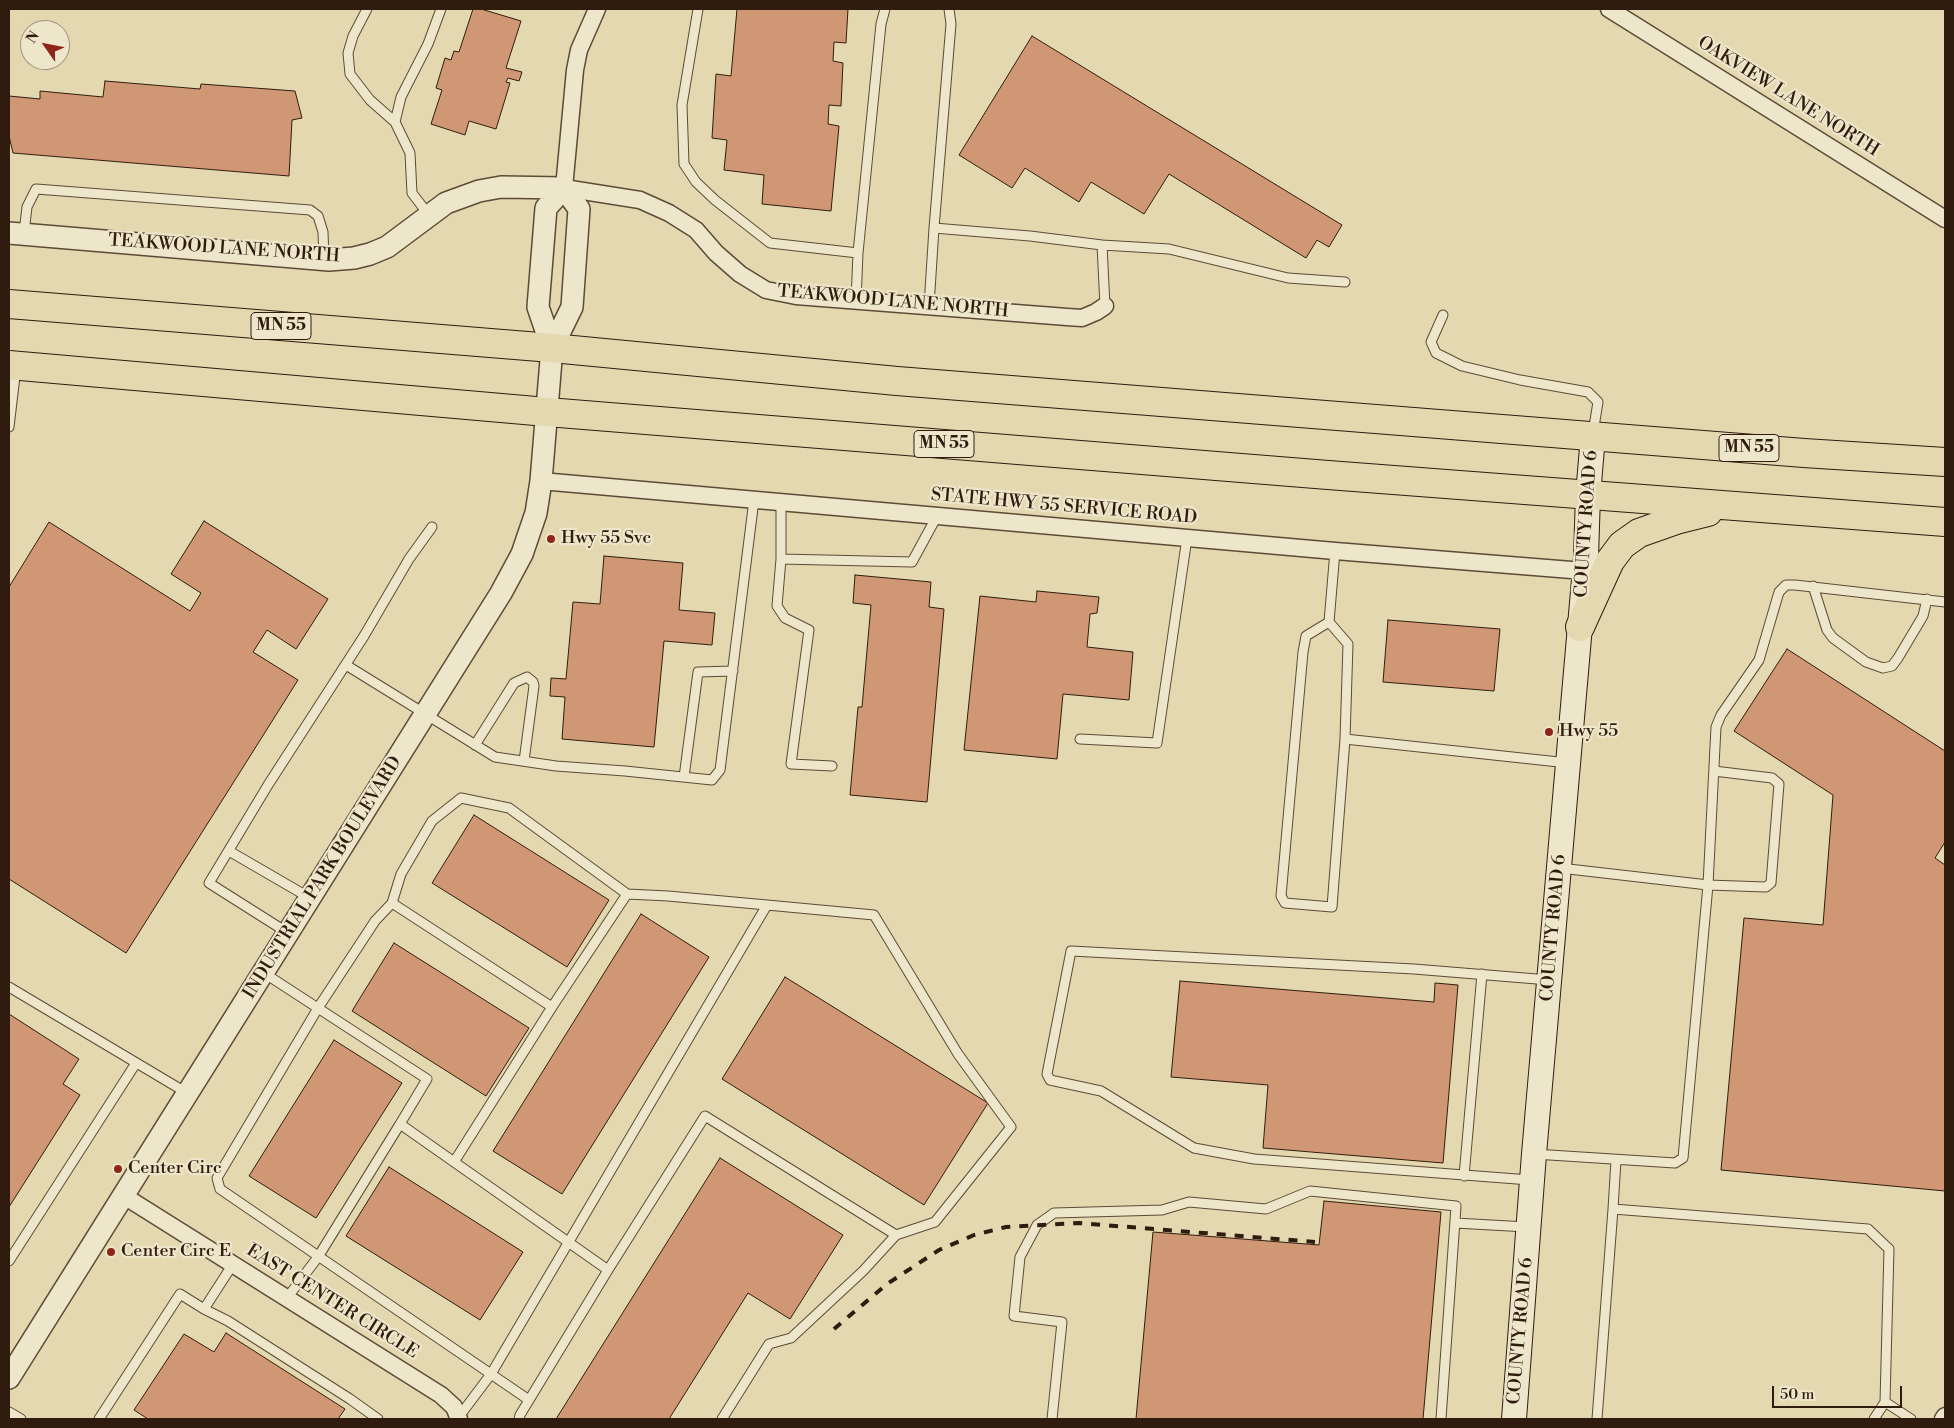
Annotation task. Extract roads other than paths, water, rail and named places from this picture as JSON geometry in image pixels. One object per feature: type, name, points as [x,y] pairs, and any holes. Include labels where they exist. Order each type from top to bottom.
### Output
[{"type":"highway","name":"MN 55","points":[[9,304],[552,348],[897,381],[1945,462]]},
{"type":"highway","name":"MN 55","points":[[12,365],[547,412],[1733,507],[1945,522]]},
{"type":"highway","points":[[1580,627],[1610,561],[1622,545],[1639,533],[1676,520],[1733,507]]},
{"type":"main road","name":"COUNTY ROAD 6","points":[[1514,1419],[1534,1154],[1580,627],[1593,436]]},
{"type":"street","points":[[564,188],[575,70],[579,50],[597,9]]},
{"type":"street","name":"OAKVIEW LANE NORTH","points":[[1609,9],[1945,219]]},
{"type":"street","name":"TEAKWOOD LANE NORTH","points":[[16,234],[324,259],[354,258],[370,254],[393,243],[428,214],[446,203],[479,191],[501,187],[564,188],[640,200],[669,213],[696,230],[716,253],[740,274],[766,290],[796,296],[1082,318],[1105,306]]},
{"type":"street","name":"INDUSTRIAL PARK BOULEVARD","points":[[9,1378],[502,593],[522,554],[536,513],[541,481],[552,348],[572,307],[579,209],[564,188],[546,208],[538,308],[552,348]]},
{"type":"street","name":"STATE HWY 55 SERVICE ROAD","points":[[541,481],[1584,572]]},
{"type":"street","name":"EAST CENTER CIRCLE","points":[[124,1196],[441,1395],[454,1407],[458,1419]]},
{"type":"lane","points":[[367,9],[353,36],[348,53],[350,74],[370,100],[395,122],[410,153],[412,192],[428,214]]},
{"type":"lane","points":[[395,122],[400,97],[428,44],[441,9]]},
{"type":"lane","points":[[698,9],[682,104],[684,164],[696,182],[715,200],[770,243],[858,252]]},
{"type":"lane","points":[[856,300],[858,252],[881,24],[885,9]]},
{"type":"lane","points":[[929,306],[941,126],[951,24],[949,9]]},
{"type":"lane","points":[[16,234],[36,189],[310,210],[318,216],[323,232],[324,259]]},
{"type":"lane","points":[[934,228],[1169,249],[1288,278],[1345,282]]},
{"type":"lane","points":[[1102,244],[1105,306]]},
{"type":"lane","points":[[1443,315],[1431,342],[1436,353],[1462,366],[1520,380],[1588,392],[1598,402],[1593,436]]},
{"type":"lane","points":[[9,428],[12,365]]},
{"type":"lane","points":[[346,665],[495,757],[556,766],[712,780],[720,770],[754,500]]},
{"type":"lane","points":[[781,502],[782,559],[777,606],[784,618],[809,630],[791,764],[832,766]]},
{"type":"lane","points":[[782,559],[912,562],[936,516]]},
{"type":"lane","points":[[289,933],[209,883],[346,665],[409,559],[432,527]]},
{"type":"lane","points":[[1080,739],[1157,743],[1187,538]]},
{"type":"lane","points":[[1329,622],[1306,636],[1303,652],[1281,896],[1285,903],[1332,907],[1345,739],[1348,644],[1329,622],[1335,551]]},
{"type":"lane","points":[[1534,1154],[1675,1164],[1683,1158],[1708,884],[1716,727],[1720,715],[1759,660],[1780,592],[1786,585],[1813,586],[1945,602]]},
{"type":"lane","points":[[1813,586],[1822,619],[1833,638],[1866,662],[1883,668],[1892,666],[1898,658],[1923,616],[1927,599]]},
{"type":"lane","points":[[684,777],[698,672],[733,671]]},
{"type":"lane","points":[[475,745],[514,683],[527,677],[534,686],[524,761]]},
{"type":"lane","points":[[1345,739],[1568,763]]},
{"type":"lane","points":[[1559,868],[1708,884],[1766,887],[1771,883],[1779,784],[1772,778],[1714,771]]},
{"type":"lane","points":[[529,1400],[220,1189],[217,1178],[318,1008],[375,921],[392,903],[401,874],[432,821],[461,798],[509,808],[627,894],[874,915],[958,1054],[1011,1127],[936,1222],[896,1235],[863,1271],[791,1338],[769,1344],[722,1419]]},
{"type":"lane","points":[[229,851],[310,898]]},
{"type":"lane","points":[[454,1162],[552,1007],[627,894]]},
{"type":"lane","points":[[392,903],[552,1007]]},
{"type":"lane","points":[[458,1419],[491,1374],[766,905]]},
{"type":"lane","points":[[1533,1180],[1254,1159],[1194,1148],[1100,1091],[1050,1080],[1047,1074],[1071,952],[1414,969],[1549,980]]},
{"type":"lane","points":[[263,973],[427,1079],[318,1256],[287,1298]]},
{"type":"lane","points":[[1464,1176],[1482,974]]},
{"type":"lane","points":[[9,987],[188,1094]]},
{"type":"lane","points":[[9,1261],[136,1063]]},
{"type":"lane","points":[[519,1419],[608,1270],[705,1116],[896,1235]]},
{"type":"lane","points":[[400,1124],[608,1270]]},
{"type":"lane","points":[[1597,1419],[1616,1160]]},
{"type":"lane","points":[[1052,1419],[1062,1322],[1014,1316],[1020,1257],[1037,1225],[1054,1213],[1162,1210],[1190,1202],[1266,1209],[1310,1191],[1456,1206],[1442,1419]]},
{"type":"lane","points":[[1613,1209],[1868,1229],[1889,1249],[1885,1402],[1874,1419]]},
{"type":"lane","points":[[1455,1223],[1529,1227]]},
{"type":"lane","points":[[204,1309],[233,1264]]},
{"type":"lane","points":[[99,1419],[180,1294],[228,1321],[342,1393],[378,1419]]},
{"type":"lane","points":[[1885,1402],[1912,1419]]},
{"type":"lane","points":[[9,1412],[20,1419]]},
{"type":"railway","points":[[834,1329],[887,1284],[939,1250],[974,1235],[1006,1227],[1079,1223],[1315,1242]]},
{"type":"place","name":"Hwy 55 Svc","points":[[551,539]]},
{"type":"place","name":"Hwy 55","points":[[1549,732]]},
{"type":"place","name":"Center Circ","points":[[118,1169]]},
{"type":"place","name":"Center Circ E","points":[[111,1252]]}]
